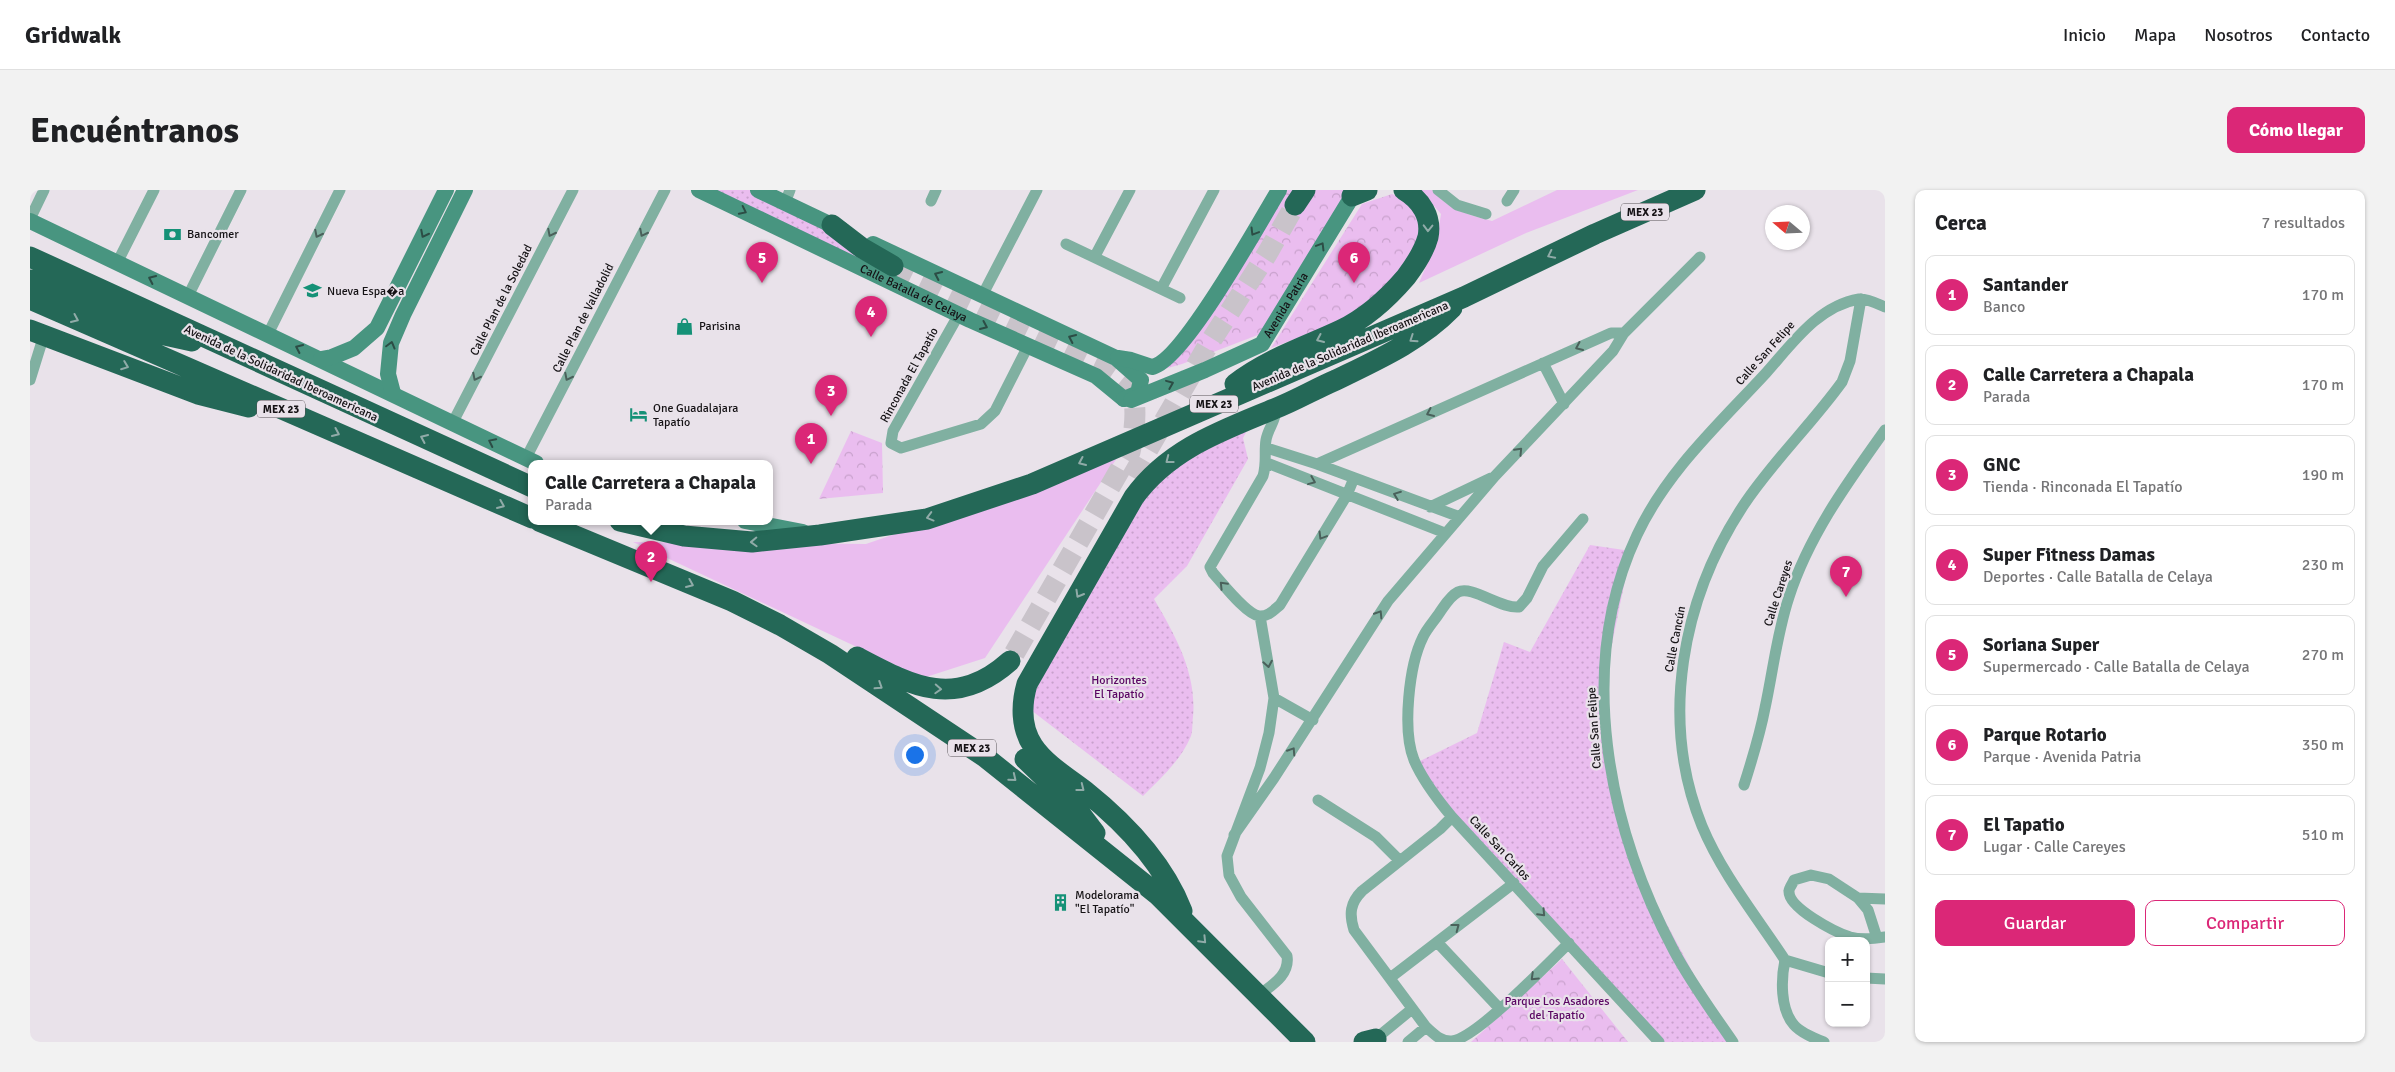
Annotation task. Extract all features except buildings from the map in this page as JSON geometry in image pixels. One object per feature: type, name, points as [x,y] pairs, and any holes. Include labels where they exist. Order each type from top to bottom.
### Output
[{"type":"highway","points":[[1201,410],[1246,376],[1290,352],[1343,329],[1387,299],[1419,258],[1426,244],[1430,227],[1421,204],[1404,190]]},
{"type":"highway","name":"Avenida de la Solidaridad Iberoamericana","points":[[636,525],[664,532],[728,541],[752,542],[820,536],[927,518],[1032,484],[1464,297],[1595,234],[1695,190]]},
{"type":"highway","points":[[832,225],[862,248],[893,266]]},
{"type":"highway","name":"Avenida de la Solidaridad Iberoamericana","points":[[30,256],[214,343],[528,485]]},
{"type":"highway","points":[[30,280],[151,332],[179,339],[214,343]]},
{"type":"highway","points":[[1186,923],[1171,887],[1140,843],[1101,804],[1034,748],[1024,722],[1023,702],[1031,676],[1143,485],[1164,464],[1188,447],[1240,422],[1276,409],[1406,344],[1438,323],[1464,297]]},
{"type":"highway","name":"MEX 23","points":[[30,300],[528,516]]},
{"type":"highway","points":[[37,333],[198,394],[312,423]]},
{"type":"highway","points":[[1108,450],[1240,422]]},
{"type":"highway","name":"MEX 23","points":[[549,525],[732,601],[780,625],[830,654],[992,761],[1158,895],[1305,1042]]},
{"type":"highway","points":[[780,625],[854,656],[902,681],[924,688],[947,689],[970,685],[1015,665],[1008,707],[1009,724],[1016,745],[1028,763],[1076,808],[1117,862]]},
{"type":"street","points":[[44,190],[30,220],[529,460]]},
{"type":"street","points":[[117,262],[154,190]]},
{"type":"street","points":[[188,296],[241,190]]},
{"type":"street","points":[[268,334],[340,190]]},
{"type":"street","points":[[321,359],[332,357],[354,348],[377,328],[446,190]]},
{"type":"street","points":[[393,393],[388,369],[391,343],[465,190]]},
{"type":"street","name":"Calle Plan de la Soledad","points":[[453,422],[573,190]]},
{"type":"street","name":"Calle Plan de Valladolid","points":[[531,460],[665,190]]},
{"type":"street","name":"Calle Batalla de Celaya","points":[[699,190],[959,314],[1096,376],[1124,399]]},
{"type":"street","points":[[758,190],[787,196],[832,225],[1116,358],[1141,380],[1138,393],[1124,399]]},
{"type":"street","points":[[930,201],[936,190]]},
{"type":"street","points":[[982,296],[1037,190]]},
{"type":"street","points":[[1094,256],[1130,190]]},
{"type":"street","points":[[1161,289],[1214,190]]},
{"type":"street","points":[[1116,358],[1131,360],[1152,367],[1164,362],[1182,343],[1215,297],[1279,190]]},
{"type":"street","points":[[1438,190],[1457,205],[1486,214]]},
{"type":"street","points":[[1507,201],[1514,190]]},
{"type":"street","name":"Avenida Patria","points":[[1124,399],[1131,400],[1262,344],[1358,192]]},
{"type":"street","points":[[1066,244],[1180,298]]},
{"type":"street","points":[[1234,836],[1313,720],[1388,601],[1495,476],[1613,350],[1624,332],[1700,257]]},
{"type":"street","points":[[1861,298],[1885,306]]},
{"type":"street","name":"Calle Cancún","points":[[1785,960],[1740,895],[1702,827],[1690,794],[1683,761],[1679,686],[1692,614],[1724,535],[1744,504],[1842,382],[1850,361],[1861,298]]},
{"type":"street","name":"Calle San Felipe","points":[[1734,1042],[1674,952],[1645,889],[1623,826],[1609,765],[1604,692],[1608,634],[1619,582],[1637,534],[1674,474],[1690,453],[1744,398],[1807,326],[1835,308],[1861,298]]},
{"type":"street","name":"Rinconada El Tapatío","points":[[959,314],[893,431],[891,443],[895,446],[901,448],[981,424],[989,419],[996,411],[1028,346]]},
{"type":"street","points":[[1317,464],[1611,333],[1624,332]]},
{"type":"street","points":[[30,380],[37,333]]},
{"type":"street","points":[[1543,363],[1564,404]]},
{"type":"street","points":[[1276,409],[1276,416],[1266,439],[1267,463],[1263,476],[1210,567],[1212,573],[1249,611],[1260,616],[1270,614],[1280,605],[1347,495],[1354,478]]},
{"type":"street","name":"Calle Careyes","points":[[1744,785],[1756,748],[1766,707],[1780,625],[1799,570],[1840,493],[1885,430]]},
{"type":"street","points":[[1267,448],[1317,464],[1460,517]]},
{"type":"street","points":[[1267,463],[1445,533]]},
{"type":"street","points":[[1430,507],[1495,476]]},
{"type":"street","name":"Calle San Carlos","points":[[1583,519],[1543,566],[1527,598],[1519,607],[1510,608],[1468,591],[1459,591],[1451,596],[1423,637],[1408,703],[1407,731],[1414,759],[1430,789],[1452,817],[1659,1042]]},
{"type":"street","points":[[765,525],[820,536]]},
{"type":"street","points":[[1258,996],[1284,974],[1288,965],[1287,956],[1241,897],[1229,875],[1227,856],[1260,768],[1270,733],[1274,698],[1260,616]]},
{"type":"street","points":[[1274,698],[1313,720]]},
{"type":"street","points":[[1260,768],[1274,778]]},
{"type":"street","points":[[1318,800],[1376,837],[1399,860]]},
{"type":"street","points":[[1452,817],[1440,829],[1362,890],[1355,898],[1350,910],[1354,930],[1426,1027],[1438,1038],[1455,1040],[1500,1009],[1569,943]]},
{"type":"street","points":[[1811,875],[1829,879],[1858,898],[1868,910],[1881,938],[1861,939],[1848,936],[1800,911],[1792,901],[1789,891],[1794,880],[1811,875]]},
{"type":"street","points":[[1390,978],[1514,883]]},
{"type":"street","points":[[1858,898],[1885,899]]},
{"type":"street","points":[[1437,942],[1500,1009]]},
{"type":"street","points":[[1824,1042],[1808,1035],[1793,1024],[1783,994],[1781,976],[1785,960],[1825,972]]},
{"type":"street","points":[[1870,978],[1885,979]]},
{"type":"street","points":[[1371,1041],[1412,1009]]},
{"type":"street","points":[[1408,1042],[1426,1027]]},
{"type":"green space","points":[[699,190],[754,190],[832,225],[882,274]]},
{"type":"green space","points":[[1286,190],[1349,190],[1263,333],[1182,364],[1161,370]]},
{"type":"green space","points":[[1420,190],[1432,190],[1452,207],[1492,221],[1557,190],[1638,190],[1526,233],[1419,283],[1437,240],[1441,214]]},
{"type":"green space","points":[[1392,194],[1412,204],[1420,218],[1422,241],[1409,268],[1343,321],[1271,348],[1362,204]]},
{"type":"green space","name":"Horizontes El Tapatío","points":[[1251,423],[1243,438],[1248,459],[1187,566],[1154,599],[1170,626],[1188,670],[1192,685],[1193,717],[1191,736],[1182,753],[1143,796],[1027,707],[1143,485]]},
{"type":"green space","points":[[851,431],[882,443],[883,493],[819,499]]},
{"type":"green space","points":[[1117,458],[985,658],[923,678],[633,542],[866,544]]},
{"type":"green space","points":[[1590,545],[1631,551],[1605,678],[1614,788],[1640,874],[1730,1042],[1661,1042],[1459,824],[1416,763],[1477,733],[1504,642],[1530,652]]},
{"type":"green space","name":"Parque Los Asadores del Tapatío","points":[[1562,959],[1628,1042],[1471,1042]]},
{"type":"tunnel","points":[[1132,477],[1207,347],[1267,254],[1295,205]]},
{"type":"tunnel","points":[[893,266],[1108,369],[1127,384],[1134,398],[1135,417],[1130,452],[1010,661]]},
{"type":"place","name":"Bancomer","points":[[173,234]]},
{"type":"place","name":"Soriana Super","points":[[762,283]]},
{"type":"place","name":"Parque Rotario","points":[[1354,283]]},
{"type":"place","name":"Nueva Espa�a","points":[[313,291]]},
{"type":"place","name":"Parisina","points":[[685,326]]},
{"type":"place","name":"Super Fitness Damas","points":[[871,337]]},
{"type":"place","name":"One Guadalajara Tapatío","points":[[639,415]]},
{"type":"place","name":"GNC","points":[[831,416]]},
{"type":"place","name":"Santander","points":[[811,464]]},
{"type":"place","name":"Calle Carretera a Chapala","points":[[651,582]]},
{"type":"place","name":"El Tapatio","points":[[1846,597]]},
{"type":"place","name":"Modelorama \"El Tapatío\"","points":[[1061,902]]}]
